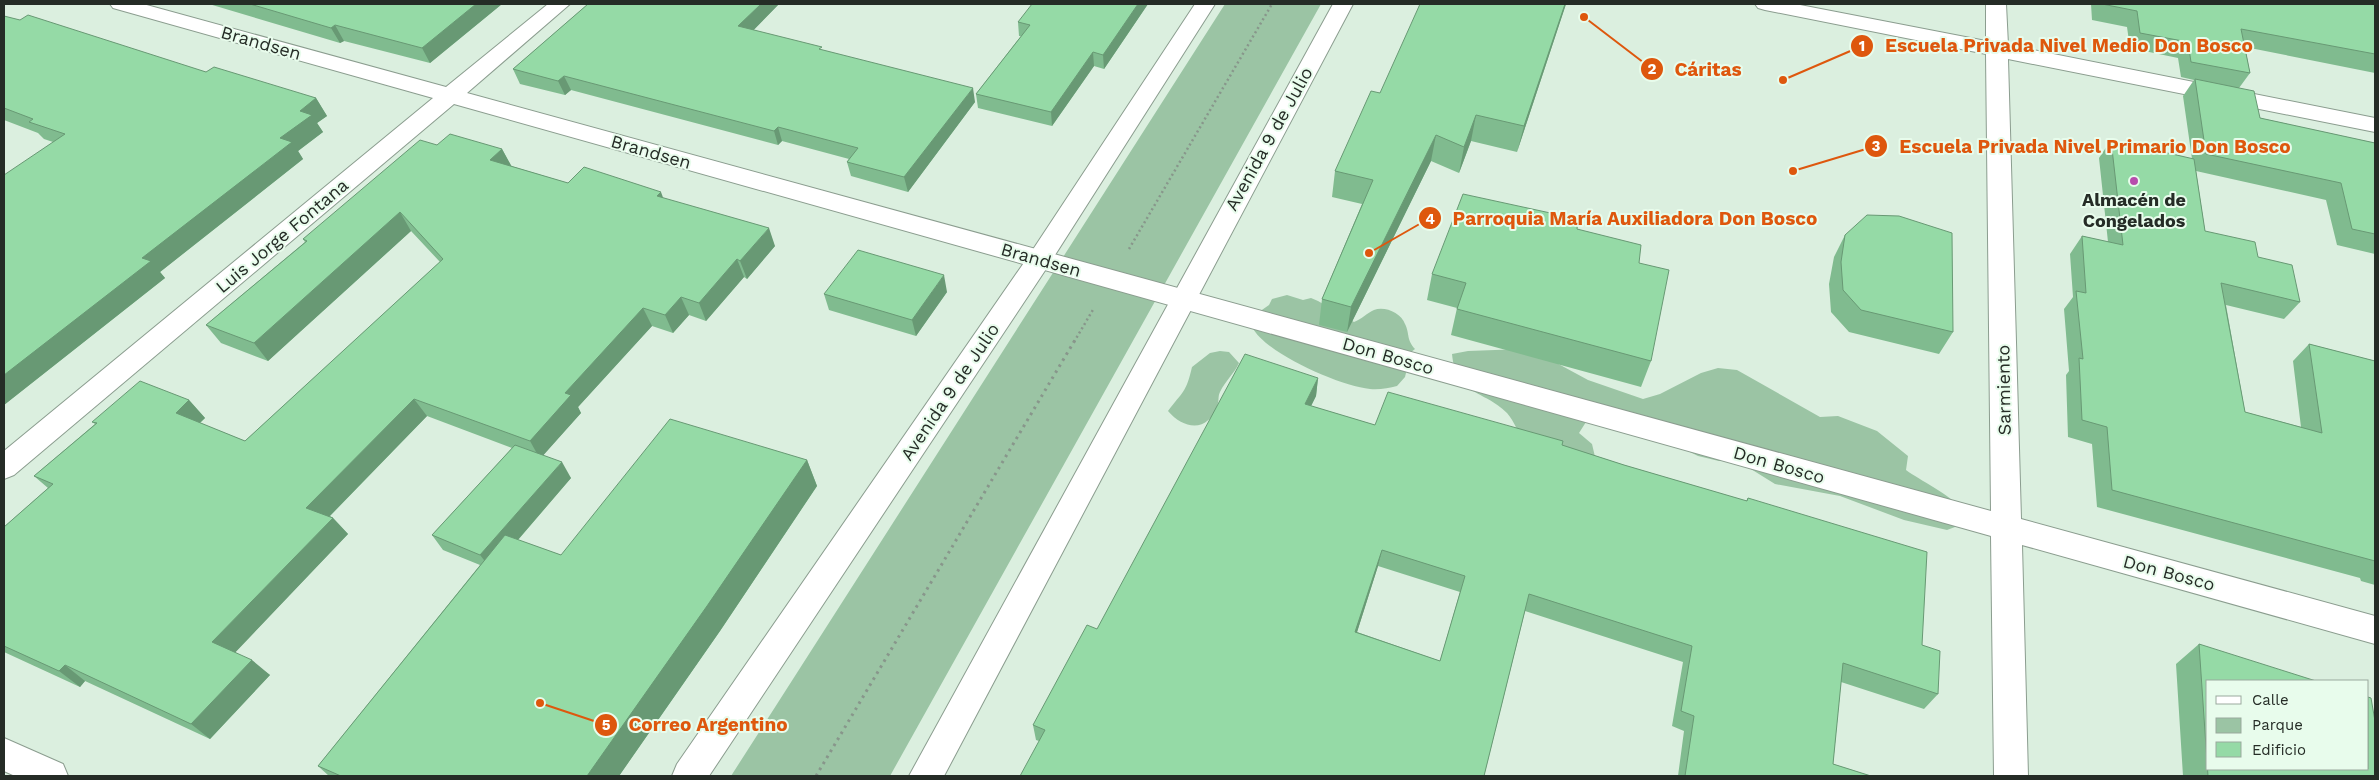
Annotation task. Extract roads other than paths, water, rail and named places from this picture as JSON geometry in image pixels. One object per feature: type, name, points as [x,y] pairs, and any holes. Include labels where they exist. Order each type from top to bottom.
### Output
[{"type":"street","name":"Brandsen","points":[[120,4],[1182,299]]},
{"type":"street","name":"Luis Jorge Fontana","points":[[4,467],[560,4]]},
{"type":"street","name":"Avenida 9 de Julio","points":[[689,776],[1039,260],[1205,4]]},
{"type":"street","name":"Avenida 9 de Julio","points":[[926,776],[1343,4]]},
{"type":"street","points":[[1765,4],[2375,125]]},
{"type":"street","name":"Sarmiento","points":[[1996,4],[2011,776]]},
{"type":"street","name":"Don Bosco","points":[[1182,299],[2375,630]]},
{"type":"street","points":[[4,754],[51,776]]},
{"type":"place","name":"Cáritas","points":[[1584,17]]},
{"type":"place","name":"Escuela Privada Nivel Medio Don Bosco","points":[[1783,80]]},
{"type":"place","name":"Escuela Privada Nivel Primario Don Bosco","points":[[1793,171]]},
{"type":"place","name":"Almacén de Congelados","points":[[2134,181]]},
{"type":"place","name":"Parroquia María Auxiliadora Don Bosco","points":[[1369,253]]},
{"type":"place","name":"Correo Argentino","points":[[540,703]]}]
